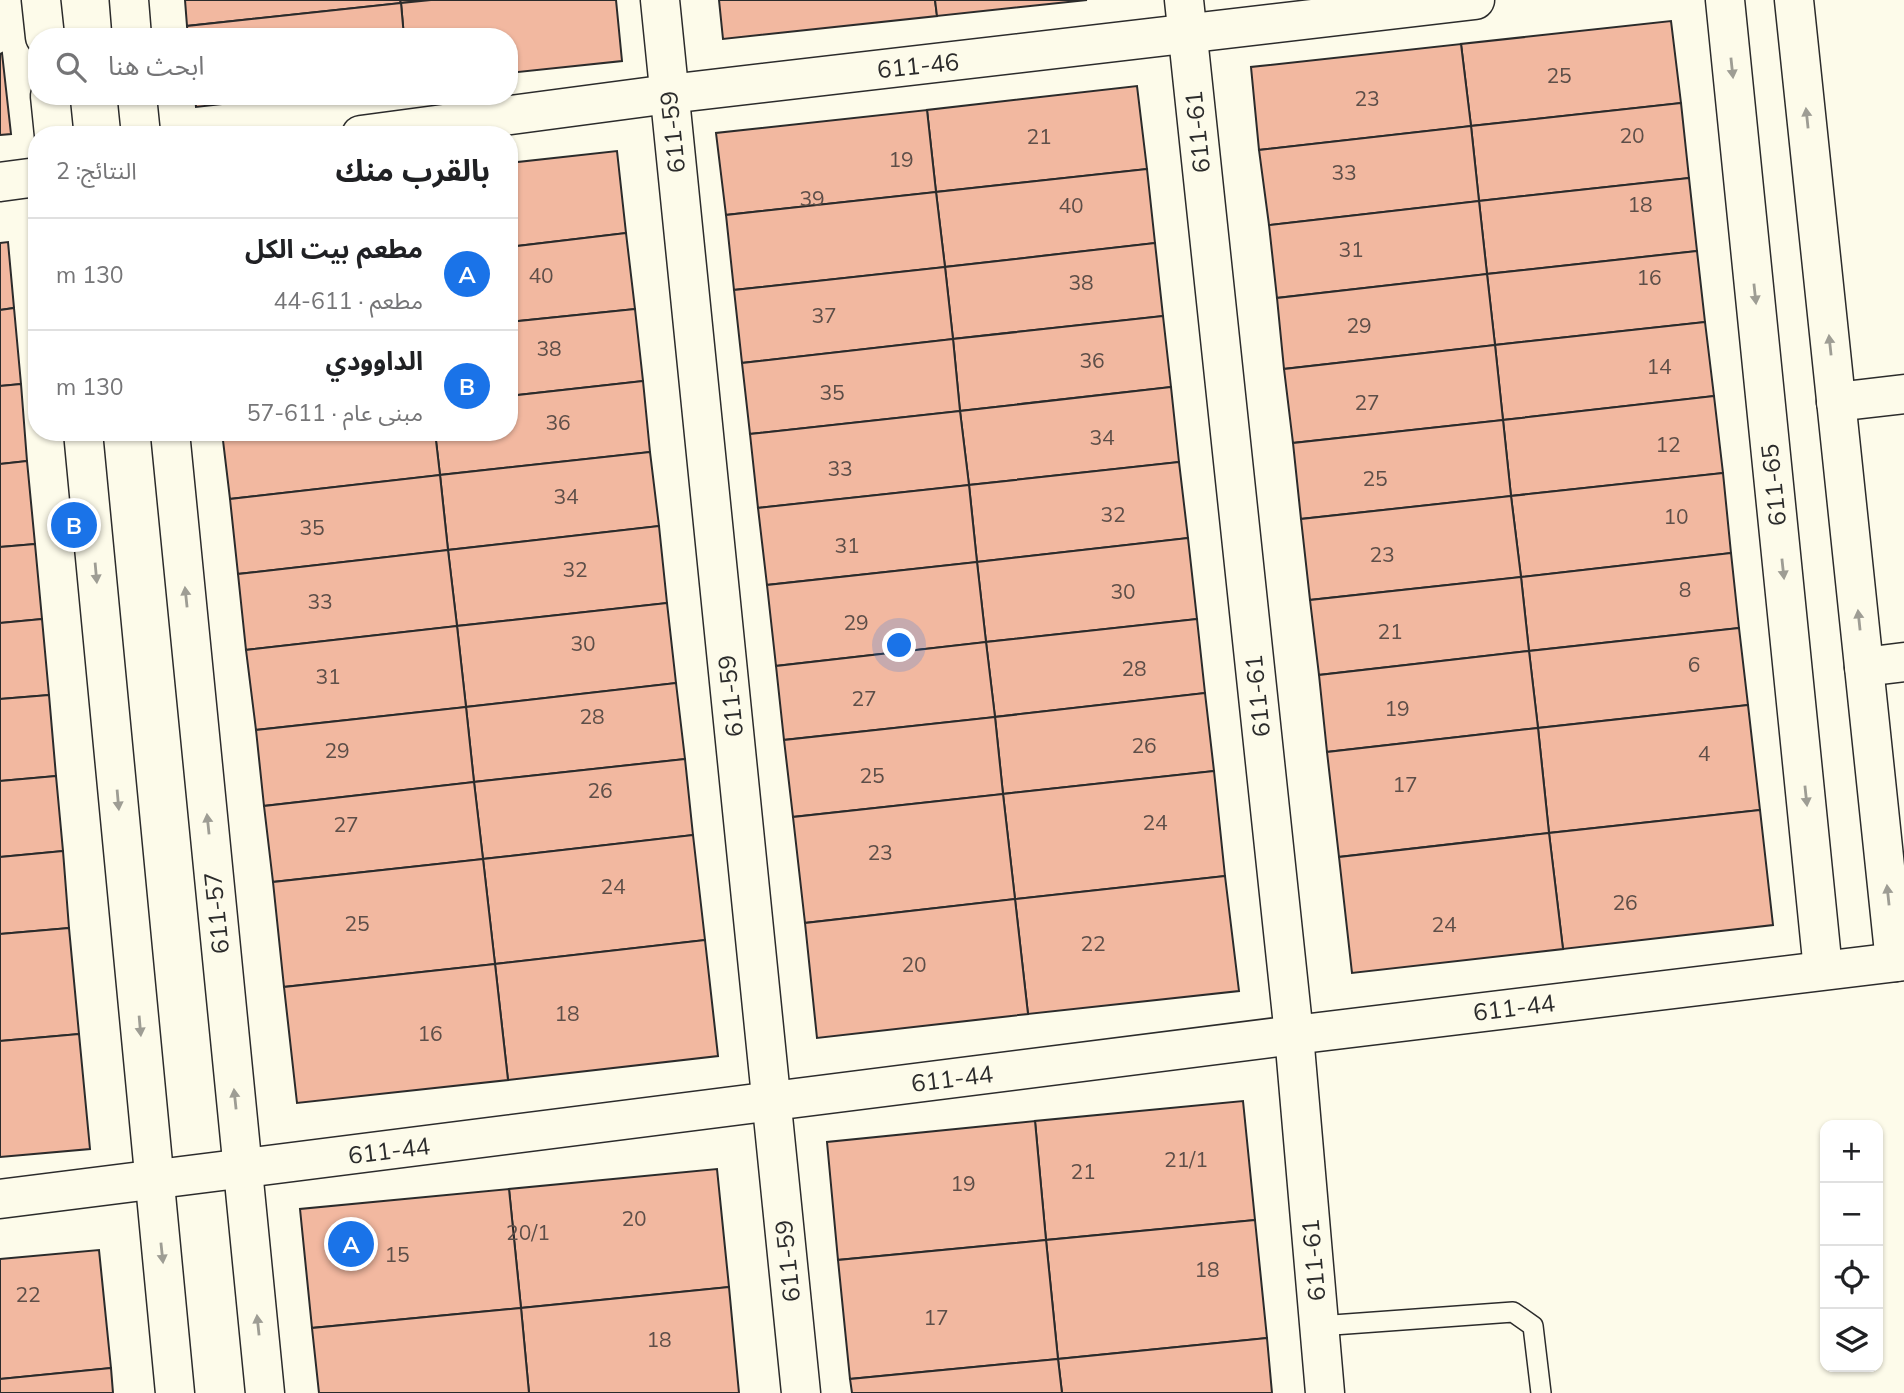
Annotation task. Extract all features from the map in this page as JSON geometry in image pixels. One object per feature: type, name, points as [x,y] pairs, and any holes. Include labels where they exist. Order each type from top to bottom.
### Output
[{"type":"street","points":[[41,0],[44,28]]},
{"type":"street","points":[[129,0],[131,28]]},
{"type":"street","name":"611-59","points":[[660,0],[801,1393]]},
{"type":"street","name":"611-46","points":[[428,126],[668,94],[1186,18],[1475,0]]},
{"type":"street","name":"611-65","points":[[1725,0],[1823,970]]},
{"type":"street","points":[[1794,0],[1864,667],[1900,962]]},
{"type":"street","name":"611-61","points":[[1186,18],[1294,1035],[1325,1393]]},
{"type":"street","points":[[51,105],[53,126]]},
{"type":"street","points":[[138,105],[140,126]]},
{"type":"street","points":[[0,182],[28,178]]},
{"type":"street","points":[[1836,402],[1904,394]]},
{"type":"street","points":[[84,441],[175,1393]]},
{"type":"street","name":"611-57","points":[[171,441],[265,1393]]},
{"type":"street","points":[[1864,667],[1904,662]]},
{"type":"street","name":"611-44","points":[[0,1199],[1294,1035],[1900,962]]},
{"type":"lane","points":[[1319,1326],[1513,1312],[1533,1326],[1541,1393]]},
{"type":"building","points":[[185,0],[400,0],[401,3],[187,26]]},
{"type":"building","points":[[400,0],[431,0],[401,3]]},
{"type":"building","points":[[431,0],[616,0],[622,61],[518,72],[518,28],[403,28],[401,3]]},
{"type":"building","points":[[719,0],[935,0],[937,16],[723,39]]},
{"type":"building","points":[[935,0],[1087,0],[937,16]]},
{"type":"building","points":[[401,3],[403,28],[187,28]]},
{"type":"building","points":[[1671,21],[1681,103],[1471,126],[1461,44]]},
{"type":"building","points":[[1461,44],[1471,126],[1259,150],[1251,67]]},
{"type":"building","points":[[2,53],[11,134],[0,135],[0,54]]},
{"type":"building","points":[[1137,86],[1147,169],[936,192],[927,110]]},
{"type":"building","points":[[1681,103],[1689,178],[1479,201],[1471,126]]},
{"type":"building","points":[[927,110],[936,192],[726,215],[716,133]]},
{"type":"building","points":[[1471,126],[1479,201],[1269,225],[1259,150]]},
{"type":"building","points":[[617,151],[626,233],[518,246],[518,162]]},
{"type":"building","points":[[1147,169],[1155,243],[945,267],[936,192]]},
{"type":"building","points":[[1689,178],[1697,251],[1487,274],[1479,201]]},
{"type":"building","points":[[936,192],[945,267],[734,290],[726,215]]},
{"type":"building","points":[[1479,201],[1487,274],[1277,298],[1269,225]]},
{"type":"building","points":[[626,233],[635,309],[518,321],[518,246]]},
{"type":"building","points":[[8,242],[14,308],[0,310],[0,243]]},
{"type":"building","points":[[1155,243],[1163,316],[953,339],[945,267]]},
{"type":"building","points":[[1697,251],[1705,322],[1495,345],[1487,274]]},
{"type":"building","points":[[945,267],[953,339],[742,363],[734,290]]},
{"type":"building","points":[[1487,274],[1495,345],[1284,369],[1277,298]]},
{"type":"building","points":[[14,308],[21,384],[0,386],[0,310]]},
{"type":"building","points":[[635,309],[643,381],[518,395],[518,321]]},
{"type":"building","points":[[1163,316],[1171,387],[960,411],[953,339]]},
{"type":"building","points":[[1705,322],[1714,396],[1503,420],[1495,345]]},
{"type":"building","points":[[953,339],[960,411],[750,434],[742,363]]},
{"type":"building","points":[[1495,345],[1503,420],[1293,443],[1284,369]]},
{"type":"building","points":[[643,381],[650,452],[440,475],[436,441],[518,441],[518,395]]},
{"type":"building","points":[[21,384],[27,461],[0,464],[0,386]]},
{"type":"building","points":[[1171,387],[1179,462],[969,485],[960,411]]},
{"type":"building","points":[[1714,396],[1723,473],[1511,496],[1503,420]]},
{"type":"building","points":[[960,411],[969,485],[758,508],[750,434]]},
{"type":"building","points":[[1503,420],[1511,496],[1301,519],[1293,443]]},
{"type":"building","points":[[223,441],[436,441],[440,475],[230,499]]},
{"type":"building","points":[[650,452],[659,526],[448,550],[440,475]]},
{"type":"building","points":[[27,461],[35,544],[0,547],[0,464]]},
{"type":"building","points":[[1179,462],[1188,538],[977,562],[969,485]]},
{"type":"building","points":[[1723,473],[1731,553],[1521,577],[1511,496]]},
{"type":"building","points":[[440,475],[448,550],[238,574],[230,499]]},
{"type":"building","points":[[969,485],[977,562],[767,585],[758,508]]},
{"type":"building","points":[[1511,496],[1521,577],[1310,600],[1301,519]]},
{"type":"building","points":[[659,526],[667,603],[457,626],[448,550]]},
{"type":"building","points":[[1188,538],[1197,619],[986,642],[977,562]]},
{"type":"building","points":[[35,544],[42,619],[0,623],[0,547]]},
{"type":"building","points":[[448,550],[457,626],[246,650],[238,574]]},
{"type":"building","points":[[1731,553],[1739,628],[1529,651],[1521,577]]},
{"type":"building","points":[[977,562],[986,642],[776,666],[767,585]]},
{"type":"building","points":[[1521,577],[1529,651],[1319,675],[1310,600]]},
{"type":"building","points":[[667,603],[676,683],[466,707],[457,626]]},
{"type":"building","points":[[42,619],[49,695],[0,699],[0,623]]},
{"type":"building","points":[[1197,619],[1205,693],[995,717],[986,642]]},
{"type":"building","points":[[457,626],[466,707],[256,730],[246,650]]},
{"type":"building","points":[[1739,628],[1748,705],[1538,728],[1529,651]]},
{"type":"building","points":[[986,642],[995,717],[784,740],[776,666]]},
{"type":"building","points":[[1529,651],[1538,728],[1327,752],[1319,675]]},
{"type":"building","points":[[676,683],[685,759],[474,782],[466,707]]},
{"type":"building","points":[[1205,693],[1214,771],[1003,794],[995,717]]},
{"type":"building","points":[[49,695],[56,776],[0,781],[0,699]]},
{"type":"building","points":[[1748,705],[1760,810],[1549,833],[1538,728]]},
{"type":"building","points":[[466,707],[474,782],[264,806],[256,730]]},
{"type":"building","points":[[995,717],[1003,794],[793,817],[784,740]]},
{"type":"building","points":[[1538,728],[1549,833],[1339,857],[1327,752]]},
{"type":"building","points":[[685,759],[693,835],[483,859],[474,782]]},
{"type":"building","points":[[1214,771],[1225,876],[1015,899],[1003,794]]},
{"type":"building","points":[[56,776],[63,851],[0,857],[0,781]]},
{"type":"building","points":[[474,782],[483,859],[273,882],[264,806]]},
{"type":"building","points":[[1003,794],[1015,899],[805,923],[793,817]]},
{"type":"building","points":[[1760,810],[1773,925],[1563,949],[1549,833]]},
{"type":"building","points":[[1549,833],[1563,949],[1352,973],[1339,857]]},
{"type":"building","points":[[693,835],[705,940],[495,964],[483,859]]},
{"type":"building","points":[[63,851],[69,928],[0,934],[0,857]]},
{"type":"building","points":[[483,859],[495,964],[284,987],[273,882]]},
{"type":"building","points":[[1225,876],[1239,991],[1028,1014],[1015,899]]},
{"type":"building","points":[[1015,899],[1028,1014],[817,1038],[805,923]]},
{"type":"building","points":[[69,928],[79,1034],[0,1041],[0,934]]},
{"type":"building","points":[[705,940],[718,1056],[508,1080],[495,964]]},
{"type":"building","points":[[495,964],[508,1080],[297,1103],[284,987]]},
{"type":"building","points":[[79,1034],[90,1149],[0,1157],[0,1041]]},
{"type":"building","points":[[1243,1101],[1255,1220],[1046,1240],[1035,1121]]},
{"type":"building","points":[[1035,1121],[1046,1240],[838,1260],[827,1142]]},
{"type":"building","points":[[717,1169],[729,1287],[521,1308],[509,1189]]},
{"type":"building","points":[[509,1189],[521,1308],[312,1328],[300,1209]]},
{"type":"building","points":[[1255,1220],[1267,1338],[1058,1359],[1046,1240]]},
{"type":"building","points":[[1046,1240],[1058,1359],[850,1379],[838,1260]]},
{"type":"building","points":[[99,1250],[111,1368],[0,1379],[0,1259]]},
{"type":"building","points":[[729,1287],[739,1393],[529,1393],[521,1308]]},
{"type":"building","points":[[521,1308],[529,1393],[319,1393],[312,1328]]},
{"type":"building","points":[[1267,1338],[1272,1393],[1062,1393],[1058,1359]]},
{"type":"building","points":[[1058,1359],[1062,1393],[852,1393],[850,1379]]},
{"type":"building","points":[[111,1368],[113,1393],[0,1393],[0,1379]]},
{"type":"place","name":"الداوودي","points":[[74,525]]},
{"type":"place","name":"مطعم بيت الكل","points":[[351,1244]]}]
